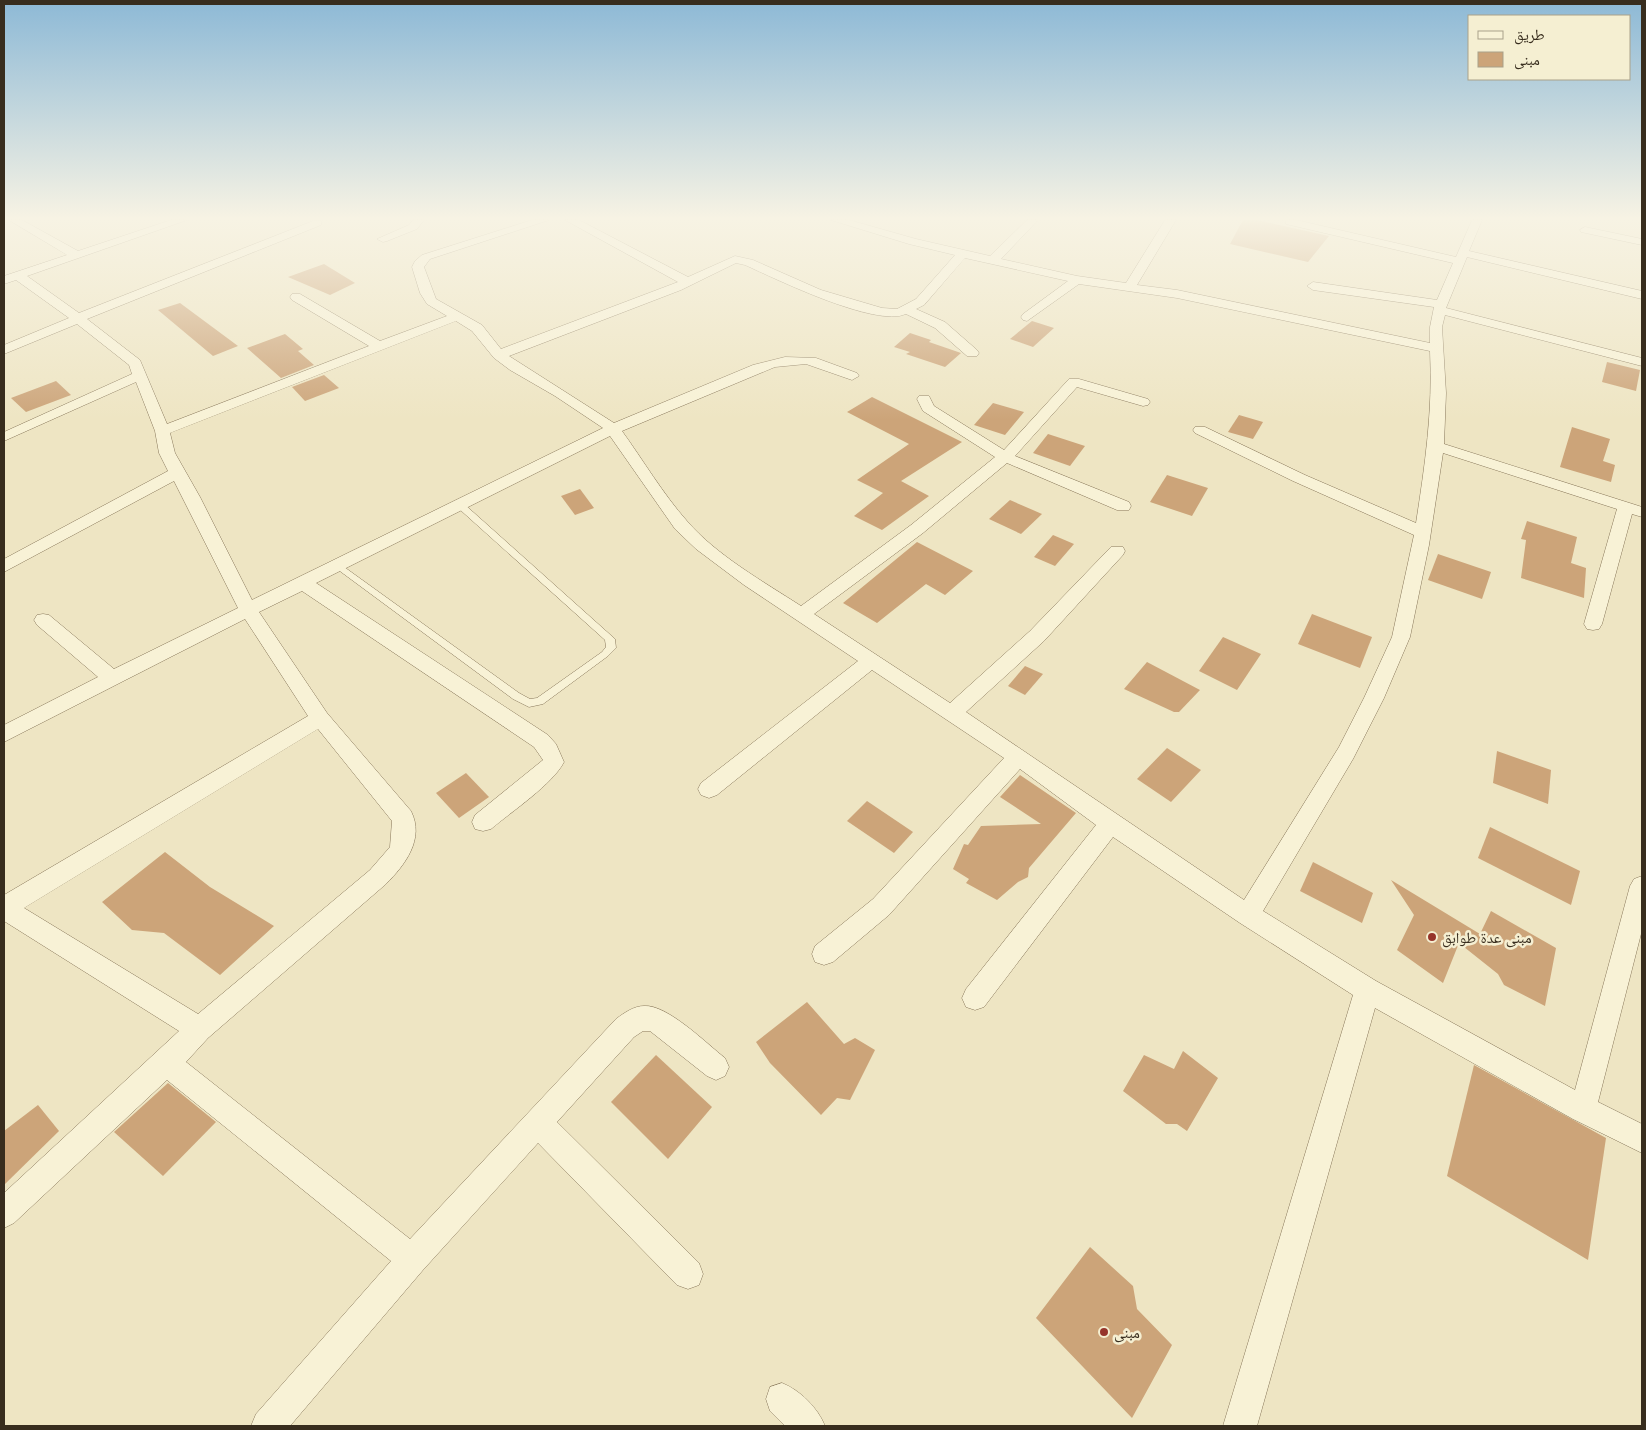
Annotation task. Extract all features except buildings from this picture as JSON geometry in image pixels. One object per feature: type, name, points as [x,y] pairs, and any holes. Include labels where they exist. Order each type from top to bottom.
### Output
[{"type":"street","points":[[4,1213],[166,1063],[198,1029],[378,877],[397,858],[406,837],[403,818],[320,718],[248,610],[192,497],[167,452],[162,431],[135,363],[125,353],[32,287]]},
{"type":"street","points":[[4,350],[156,287]]},
{"type":"street","points":[[425,287],[431,301],[477,328],[499,355],[613,429],[681,525],[702,544],[750,581],[1018,757],[1110,823],[1248,915],[1367,990],[1583,1109],[1642,1139]]},
{"type":"street","points":[[499,355],[676,287]]},
{"type":"street","points":[[801,287],[873,310],[898,313],[920,302],[933,287]]},
{"type":"street","points":[[1027,317],[1068,287]]},
{"type":"street","points":[[1121,287],[1177,294],[1436,348]]},
{"type":"street","points":[[1316,287],[1440,307],[1642,362]]},
{"type":"street","points":[[1248,915],[1346,753],[1374,698],[1401,637],[1416,573],[1436,446],[1440,393],[1436,348],[1440,307],[1449,287]]},
{"type":"street","points":[[1603,287],[1642,295]]},
{"type":"street","points":[[296,297],[379,346]]},
{"type":"street","points":[[907,310],[940,325],[972,353]]},
{"type":"street","points":[[162,431],[456,316]]},
{"type":"street","points":[[4,734],[248,610],[613,429],[758,368],[779,362],[806,359],[817,361],[852,376]]},
{"type":"street","points":[[4,437],[140,375]]},
{"type":"street","points":[[801,614],[917,529],[1005,457],[1074,382],[1143,402]]},
{"type":"street","points":[[924,399],[928,408],[1005,457],[1124,506]]},
{"type":"street","points":[[1200,430],[1299,478],[1422,532]]},
{"type":"street","points":[[1436,446],[1634,510],[1593,624]]},
{"type":"street","points":[[4,566],[177,473]]},
{"type":"street","points":[[952,713],[1037,636],[1117,552]]},
{"type":"street","points":[[303,583],[541,741],[549,750],[554,762],[545,772],[483,822]]},
{"type":"street","points":[[43,620],[113,679]]},
{"type":"street","points":[[709,789],[872,660]]},
{"type":"street","points":[[198,1029],[4,907],[320,718]]},
{"type":"street","points":[[824,954],[881,907],[1018,757]]},
{"type":"street","points":[[975,998],[1110,823]]},
{"type":"street","points":[[1583,1109],[1642,886]]},
{"type":"street","points":[[1240,1426],[1367,990]]},
{"type":"street","points":[[268,1426],[333,1353],[412,1259],[624,1028],[637,1018],[649,1017],[659,1022],[716,1067]]},
{"type":"street","points":[[166,1063],[412,1259]]},
{"type":"street","points":[[537,1122],[688,1274]]},
{"type":"street","points":[[782,1399],[808,1426]]},
{"type":"lane","points":[[337,566],[516,696],[528,703],[540,702],[611,648],[610,639],[460,505]]},
{"type":"place","name":"مبنى عدة طوابق","points":[[1432,937]]},
{"type":"place","name":"مبنى","points":[[1104,1332]]}]
